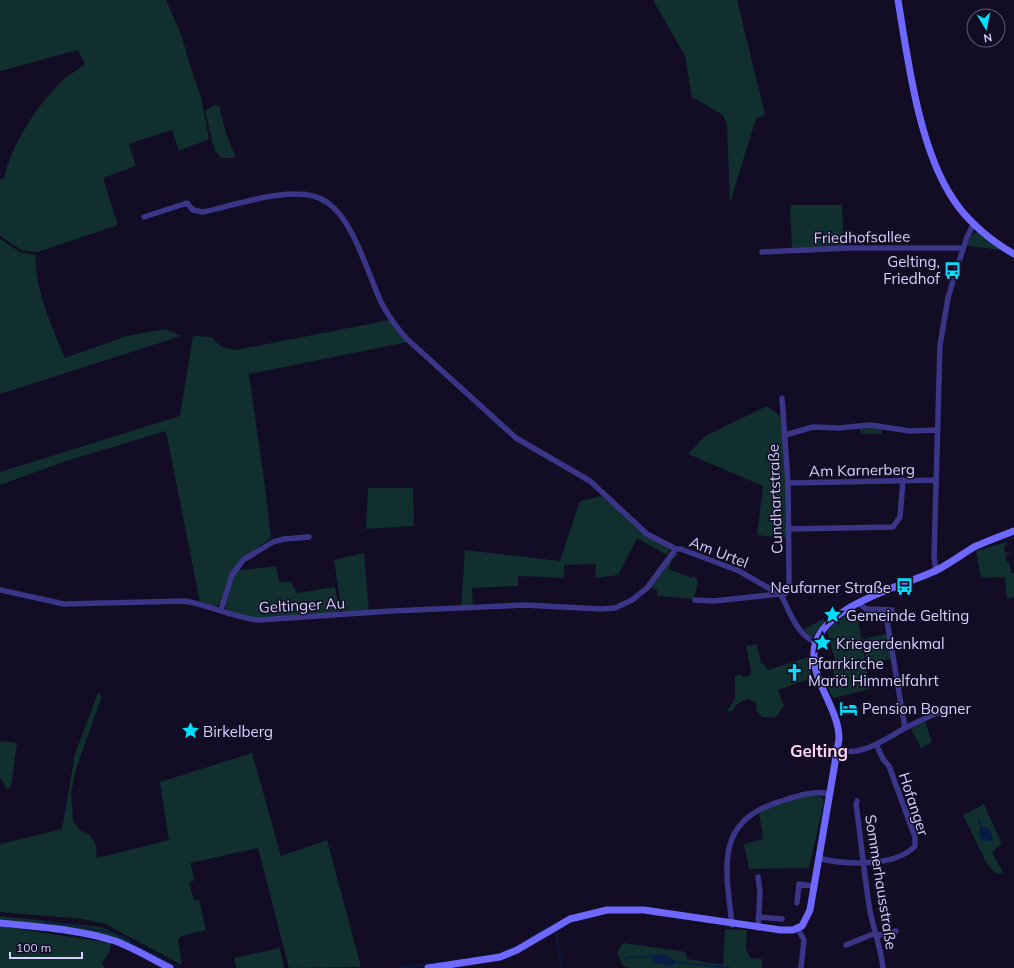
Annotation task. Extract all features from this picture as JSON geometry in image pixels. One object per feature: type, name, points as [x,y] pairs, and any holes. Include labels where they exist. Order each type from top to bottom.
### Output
[{"type":"main road","points":[[898,0],[919,114],[930,152],[946,189],[954,201],[974,223],[1014,254]]},
{"type":"main road","points":[[428,968],[500,956],[517,950],[570,919],[607,910],[644,910],[758,928],[787,930],[802,926],[807,918],[814,886],[838,750],[839,734],[837,721],[814,663],[816,642],[831,622],[858,603],[884,590],[936,571],[981,544],[1014,531]]},
{"type":"main road","points":[[0,923],[98,936],[130,947],[170,968]]},
{"type":"street","points":[[144,217],[187,203],[193,210],[203,212],[277,196],[295,194],[314,196],[327,202],[337,210],[347,224],[383,304],[394,323],[407,339],[516,438],[590,481],[647,534],[676,549]]},
{"type":"street","points":[[936,571],[934,557],[937,430],[939,370],[943,325],[962,248],[974,223]]},
{"type":"street","name":"Friedhofsallee","points":[[762,252],[849,248],[962,248]]},
{"type":"street","name":"Cundhartstraße","points":[[780,596],[789,589],[788,483],[782,398]]},
{"type":"street","points":[[785,435],[813,427],[839,428],[870,425],[910,431],[937,430]]},
{"type":"street","points":[[788,529],[893,527],[900,517],[903,480]]},
{"type":"street","name":"Am Karnerberg","points":[[788,483],[936,480]]},
{"type":"street","points":[[221,610],[232,575],[243,560],[273,542],[284,539],[308,537]]},
{"type":"street","name":"Am Urtel","points":[[536,605],[602,609],[621,606],[632,600],[647,588],[676,549],[686,551],[739,571],[780,596]]},
{"type":"street","name":"Geltinger Au","points":[[0,590],[64,604],[175,601],[201,604],[248,619],[268,620],[391,611],[536,605]]},
{"type":"street","points":[[695,600],[720,601],[780,596],[802,633],[807,638],[816,642]]},
{"type":"street","points":[[858,603],[863,608],[892,610]]},
{"type":"street","points":[[883,610],[886,615],[905,728]]},
{"type":"street","points":[[838,750],[853,751],[876,744],[905,728],[944,710]]},
{"type":"street","name":"Hofanger","points":[[818,858],[842,862],[892,860],[912,850],[916,842],[889,766],[883,759],[876,744]]},
{"type":"street","points":[[732,924],[727,852],[731,838],[737,828],[761,809],[778,802],[816,793],[830,794]]},
{"type":"street","name":"Sommerhausstraße","points":[[857,801],[856,804],[863,862],[875,934],[879,941],[882,968]]},
{"type":"street","points":[[758,877],[760,892],[758,928]]},
{"type":"street","points":[[797,903],[799,884],[814,886]]},
{"type":"street","points":[[758,917],[782,919]]},
{"type":"street","points":[[798,928],[804,940],[801,968]]},
{"type":"street","points":[[846,945],[875,934],[883,935],[896,931]]},
{"type":"green space","points":[[0,0],[166,0],[182,37],[201,97],[209,139],[179,151],[172,130],[129,144],[136,166],[103,178],[118,225],[38,252],[23,251],[0,236],[0,179],[4,179],[12,152],[26,126],[43,102],[62,81],[85,64],[78,50],[0,71]]},
{"type":"green space","points":[[653,0],[737,0],[765,114],[756,119],[730,202],[727,125],[723,115],[692,97],[685,56]]},
{"type":"green space","points":[[215,105],[219,106],[227,136],[236,158],[221,158],[214,149],[205,111]]},
{"type":"green space","points":[[790,205],[842,205],[844,247],[792,250]]},
{"type":"green space","points":[[977,232],[982,234],[1003,250],[967,246],[971,236]]},
{"type":"green space","points":[[0,239],[20,252],[36,255],[36,267],[41,294],[65,358],[127,336],[166,329],[181,336],[0,394]]},
{"type":"green space","points":[[390,320],[408,342],[249,374],[271,538],[243,558],[220,604],[216,606],[200,602],[166,431],[63,462],[0,485],[0,472],[180,416],[193,336],[212,337],[222,347],[236,350]]},
{"type":"green space","points":[[767,406],[780,416],[787,475],[785,510],[789,538],[757,535],[763,486],[688,454],[705,436]]},
{"type":"green space","points":[[870,427],[882,428],[882,434],[861,434],[860,429]]},
{"type":"green space","points":[[368,488],[413,488],[414,526],[366,529]]},
{"type":"green space","points":[[606,495],[647,536],[670,548],[667,555],[637,538],[618,575],[595,578],[596,564],[564,565],[564,578],[518,576],[518,586],[472,588],[473,605],[461,607],[465,550],[560,561],[580,501]]},
{"type":"green space","points":[[1007,542],[1007,545],[1004,546],[1005,553],[1009,552],[1009,554],[1005,555],[1007,563],[1009,562],[1011,573],[1014,573],[1014,597],[1007,599],[1005,577],[981,578],[976,551]]},
{"type":"green space","points":[[364,553],[369,611],[342,613],[334,560]]},
{"type":"green space","points":[[676,553],[679,555],[672,559],[669,569],[692,578],[693,576],[698,580],[694,599],[657,596],[657,590],[650,587]]},
{"type":"green space","points":[[276,566],[279,582],[291,582],[297,593],[335,587],[340,613],[297,618],[267,619],[239,614],[226,609],[225,603],[236,571]]},
{"type":"green space","points":[[856,608],[870,689],[833,698],[827,687],[842,684],[840,679],[835,680],[833,668],[837,667],[827,631],[835,623]]},
{"type":"green space","points":[[824,619],[825,623],[813,636],[810,637],[804,629]]},
{"type":"green space","points":[[887,634],[891,659],[867,664],[862,639]]},
{"type":"green space","points":[[757,644],[761,664],[764,664],[768,670],[808,657],[812,678],[778,690],[784,706],[775,718],[762,717],[756,711],[757,704],[747,699],[737,704],[732,711],[727,711],[735,699],[735,677],[738,674],[744,677],[749,676],[751,671],[746,646]]},
{"type":"green space","points":[[98,693],[102,696],[76,769],[71,793],[73,821],[80,830],[90,835],[96,845],[97,858],[169,840],[160,782],[252,753],[281,856],[327,840],[361,967],[289,968],[258,848],[190,863],[195,880],[189,882],[194,901],[199,900],[206,930],[181,936],[178,940],[182,965],[105,924],[83,919],[0,912],[0,844],[62,829],[75,754]]},
{"type":"green space","points":[[925,721],[932,742],[921,748],[911,729]]},
{"type":"green space","points":[[0,741],[17,743],[11,787],[7,789],[0,778]]},
{"type":"green space","points":[[813,795],[822,797],[824,802],[809,868],[749,869],[744,844],[763,839],[759,811],[790,800]]},
{"type":"green space","points":[[984,804],[1002,844],[992,852],[1004,874],[995,873],[986,862],[963,815]]},
{"type":"green space","points":[[0,916],[101,927],[131,940],[131,944],[0,920]]},
{"type":"green space","points":[[0,926],[111,943],[109,953],[102,963],[105,968],[0,968]]},
{"type":"green space","points":[[725,929],[747,930],[746,948],[750,958],[762,959],[762,968],[629,968],[623,966],[617,953],[623,943],[686,952],[687,959],[723,965]]},
{"type":"green space","points":[[280,948],[284,968],[236,968],[234,958]]},
{"type":"water","points":[[984,826],[990,829],[993,841],[985,841],[980,838],[979,831]]},
{"type":"water","points":[[651,954],[665,955],[674,960],[674,964],[672,966],[656,963],[652,960]]},
{"type":"waterway","points":[[979,820],[981,828]]},
{"type":"waterway","points":[[43,922],[72,925],[114,933],[179,968]]},
{"type":"waterway","points":[[526,941],[548,926]]},
{"type":"waterway","points":[[556,933],[562,968]]},
{"type":"waterway","points":[[502,952],[517,946]]},
{"type":"waterway","points":[[625,959],[631,957],[651,957]]},
{"type":"waterway","points":[[399,968],[441,962]]},
{"type":"waterway","points":[[674,962],[730,968]]},
{"type":"place","name":"Gelting, Friedhof","points":[[953,270]]},
{"type":"place","name":"Neufarner Straße","points":[[904,587]]},
{"type":"place","name":"Gemeinde Gelting","points":[[833,615]]},
{"type":"place","name":"Kriegerdenkmal","points":[[823,643]]},
{"type":"place","name":"Pfarrkirche Mariä Himmelfahrt","points":[[795,672]]},
{"type":"place","name":"Pension Bogner","points":[[849,708]]},
{"type":"place","name":"Birkelberg","points":[[190,731]]},
{"type":"district","name":"Gelting","points":[[819,750]]}]
